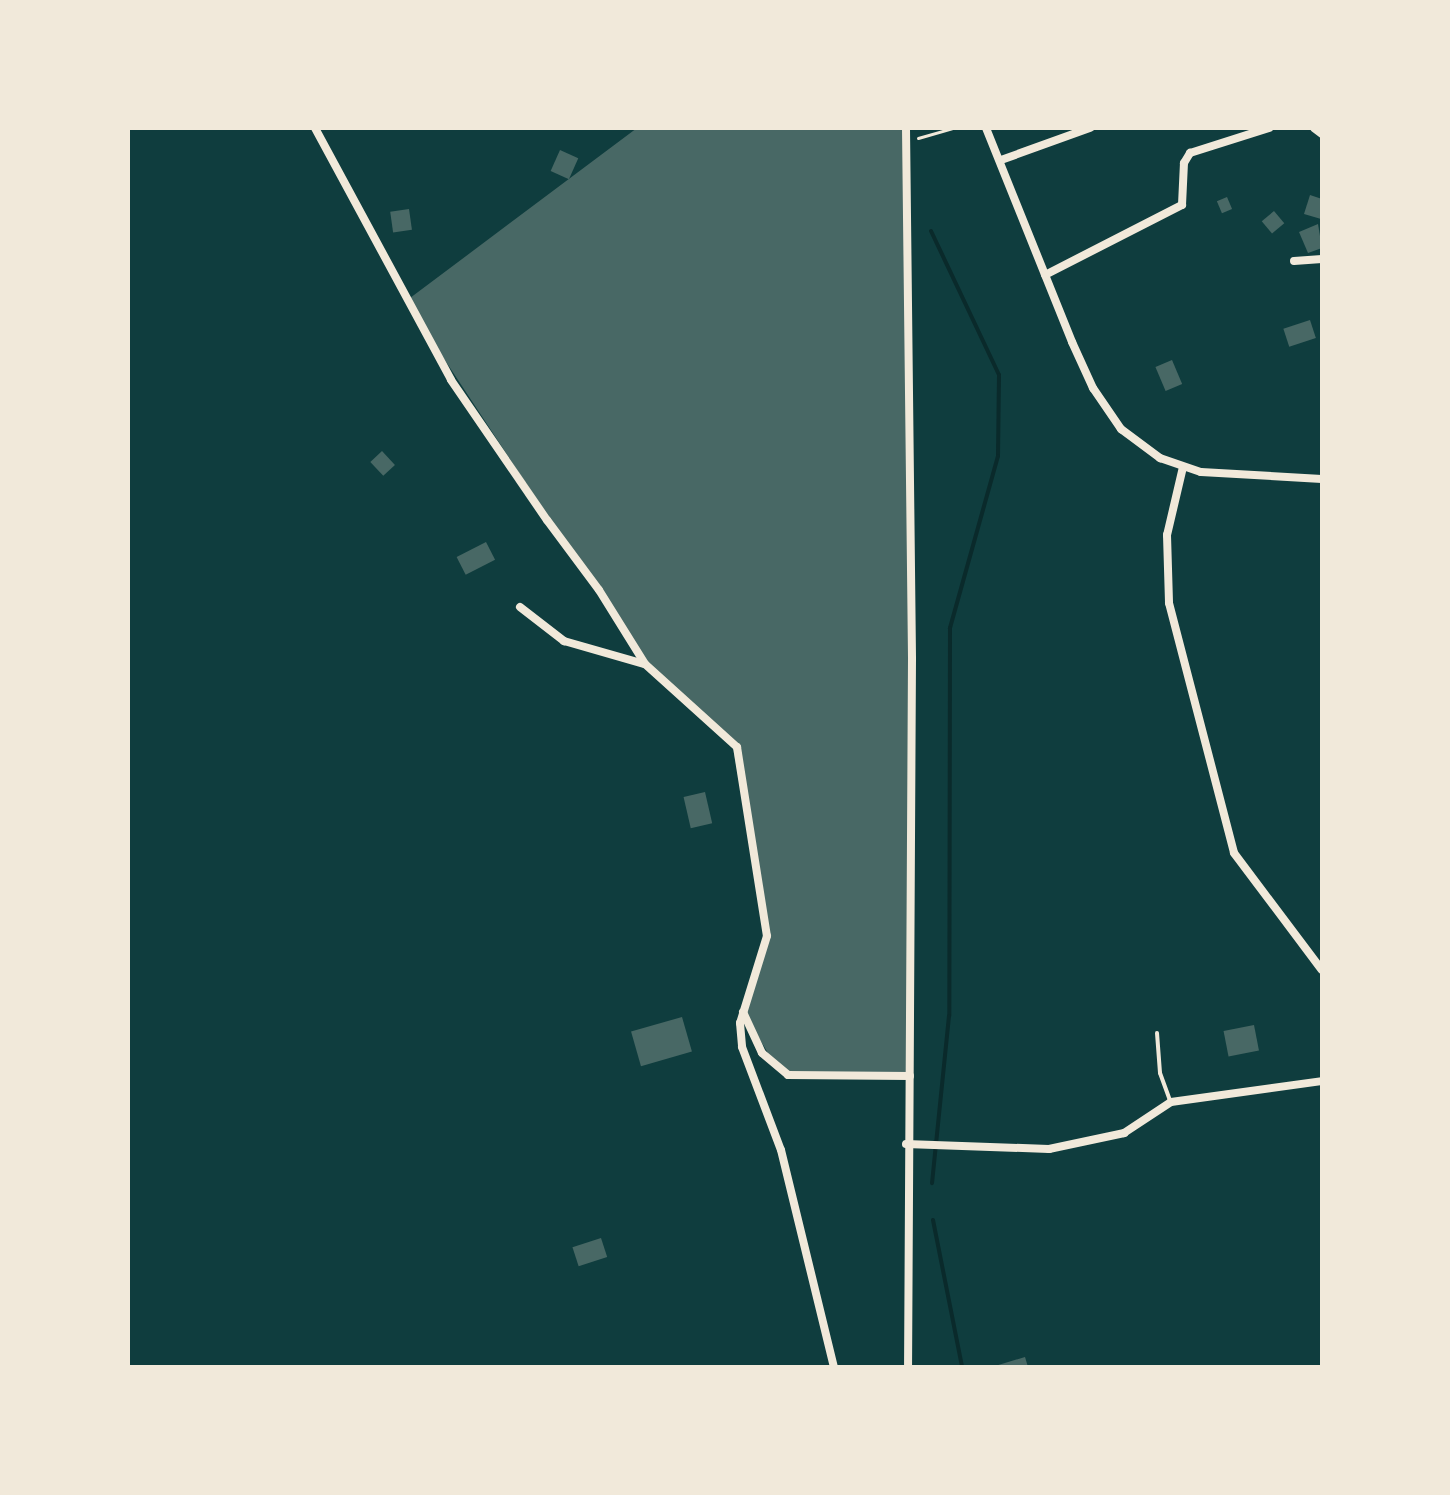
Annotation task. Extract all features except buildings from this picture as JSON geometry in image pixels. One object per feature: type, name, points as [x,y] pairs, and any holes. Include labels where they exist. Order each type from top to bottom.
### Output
[{"type":"street","points":[[315,128],[451,380],[645,664],[722,728],[741,758],[767,936],[743,1011],[742,1047],[784,1161],[834,1367]]},
{"type":"street","points":[[906,128],[910,1076],[906,1144],[908,1367]]},
{"type":"street","points":[[986,128],[1045,275],[1105,410],[1139,445],[1183,467],[1322,479]]},
{"type":"street","points":[[1001,160],[1090,128]]},
{"type":"street","points":[[1045,275],[1182,205],[1184,163],[1190,153],[1269,128]]},
{"type":"street","points":[[1314,128],[1322,134]]},
{"type":"street","points":[[1294,261],[1322,259]]},
{"type":"street","points":[[1183,467],[1167,535],[1169,603],[1234,853],[1322,970]]},
{"type":"street","points":[[520,607],[564,641],[645,664]]},
{"type":"street","points":[[743,1011],[762,1053],[788,1075],[910,1076]]},
{"type":"street","points":[[906,1144],[1049,1149],[1124,1133],[1171,1102],[1322,1081]]},
{"type":"lane","points":[[1157,1033],[1160,1073],[1171,1102]]},
{"type":"path","points":[[906,142],[952,128]]},
{"type":"waterway","points":[[931,231],[999,375],[998,456],[950,628],[949,1016],[932,1183]]},
{"type":"waterway","points":[[933,1220],[962,1367]]}]
